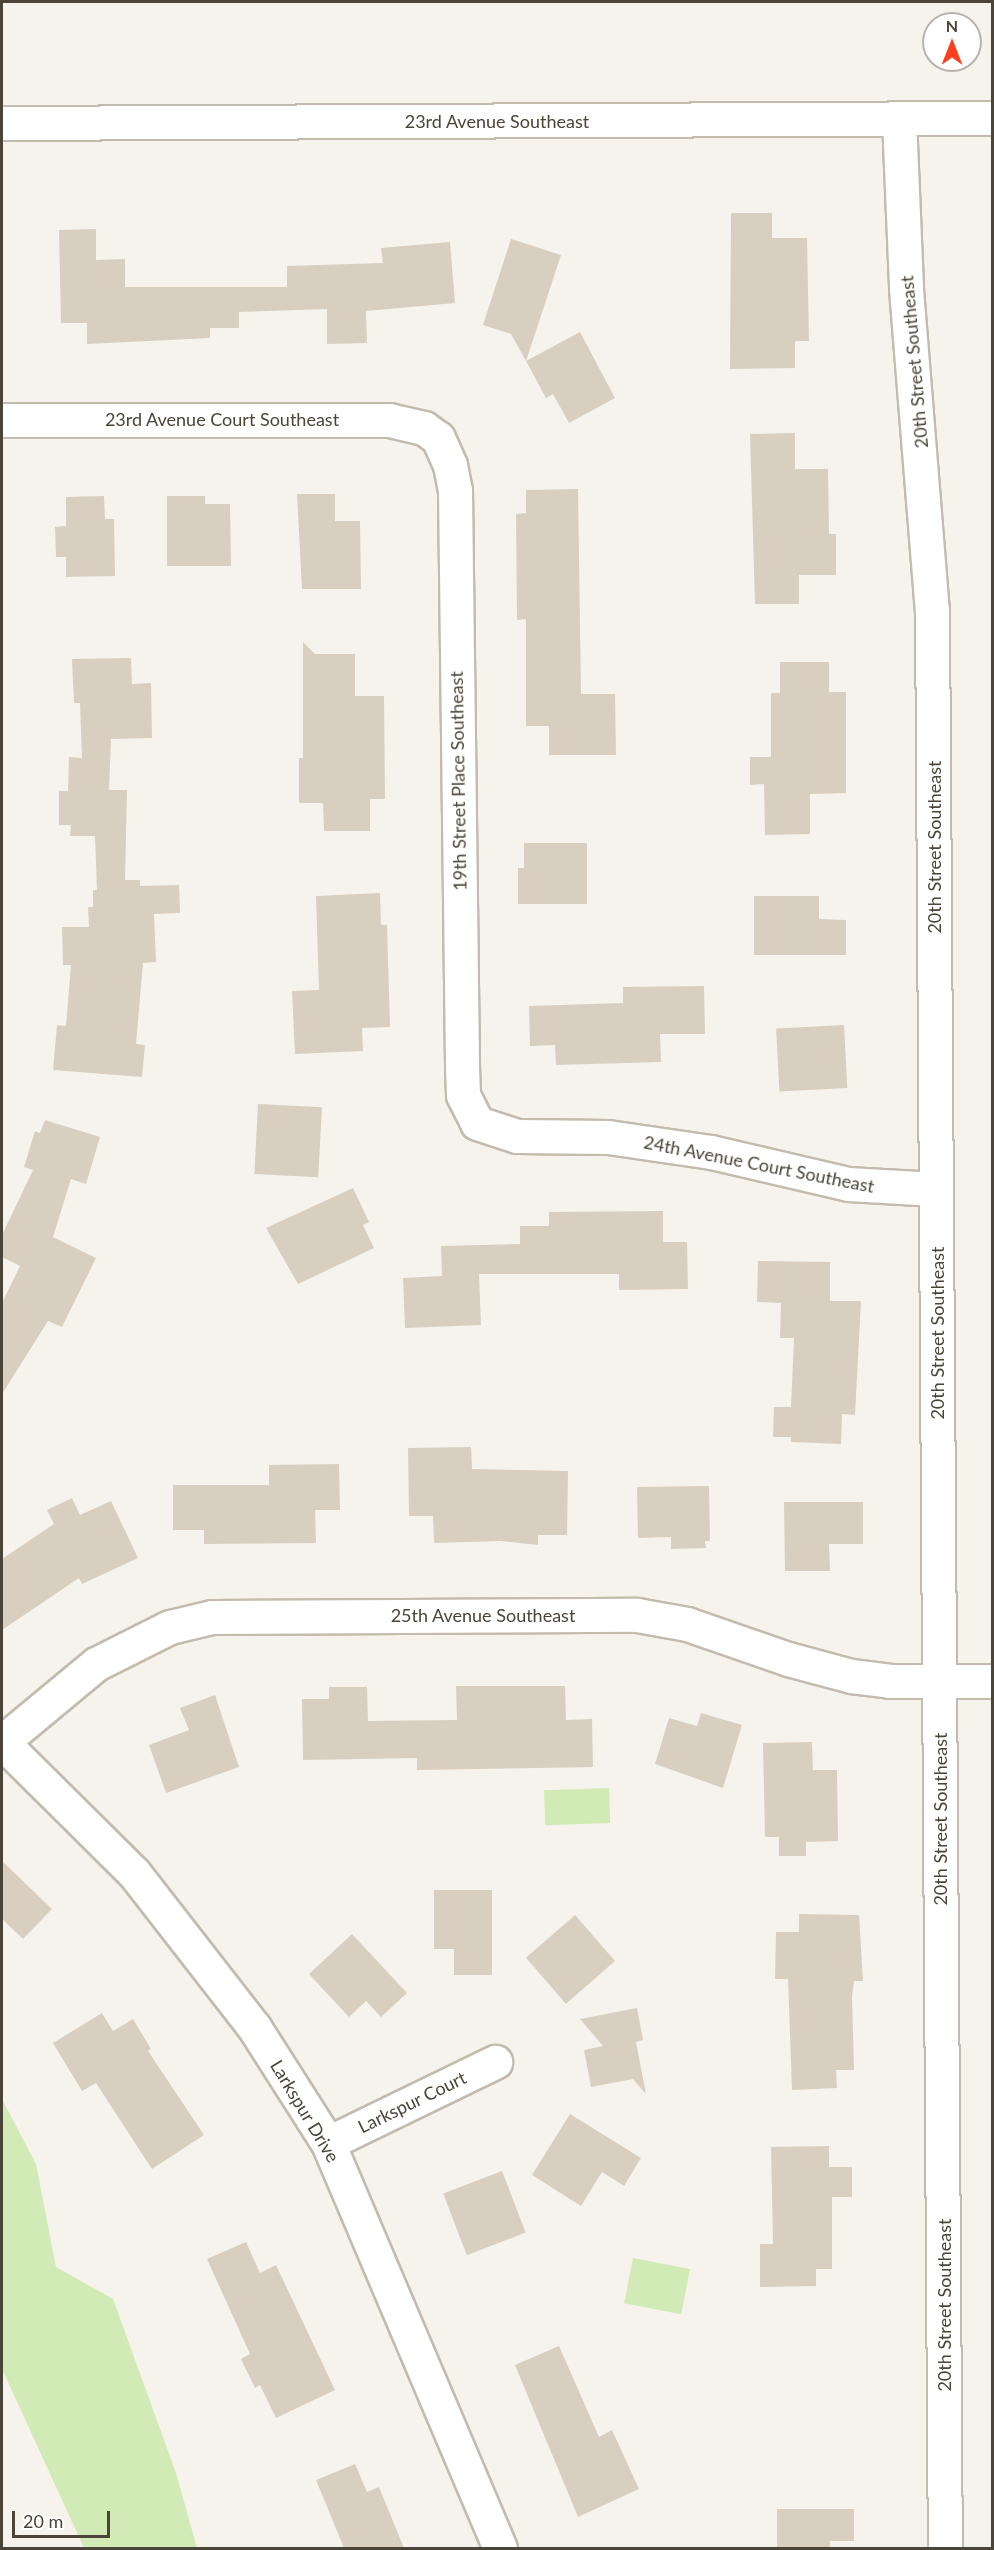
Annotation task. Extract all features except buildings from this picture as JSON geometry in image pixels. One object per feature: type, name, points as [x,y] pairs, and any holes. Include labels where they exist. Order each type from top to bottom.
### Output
[{"type":"street","name":"23rd Avenue Southeast","points":[[2,123],[993,118]]},
{"type":"street","name":"20th Street Southeast","points":[[899,119],[906,289],[926,501],[932,609],[945,2548]]},
{"type":"street","name":"23rd Avenue Court Southeast","points":[[2,420],[389,420],[424,428],[438,438]]},
{"type":"street","name":"19th Street Place Southeast","points":[[438,438],[450,465],[455,490],[463,1095],[477,1123]]},
{"type":"street","name":"24th Avenue Court Southeast","points":[[477,1123],[517,1136],[608,1137],[711,1152],[848,1184],[936,1189]]},
{"type":"street","name":"25th Avenue Southeast","points":[[2,1742],[96,1664],[170,1627],[212,1617],[636,1615],[687,1624],[788,1659],[851,1676],[939,1681],[993,1681]]},
{"type":"street","name":"Larkspur Drive","points":[[2,1742],[134,1873],[254,2027],[328,2143],[500,2548]]},
{"type":"street","name":"Larkspur Court","points":[[328,2143],[495,2062]]},
{"type":"green space","points":[[609,1788],[610,1823],[545,1825],[544,1790]]},
{"type":"green space","points":[[2,2099],[36,2164],[56,2267],[113,2299],[176,2473],[197,2548],[84,2548],[2,2369]]},
{"type":"green space","points":[[633,2258],[690,2269],[681,2314],[624,2303]]}]
